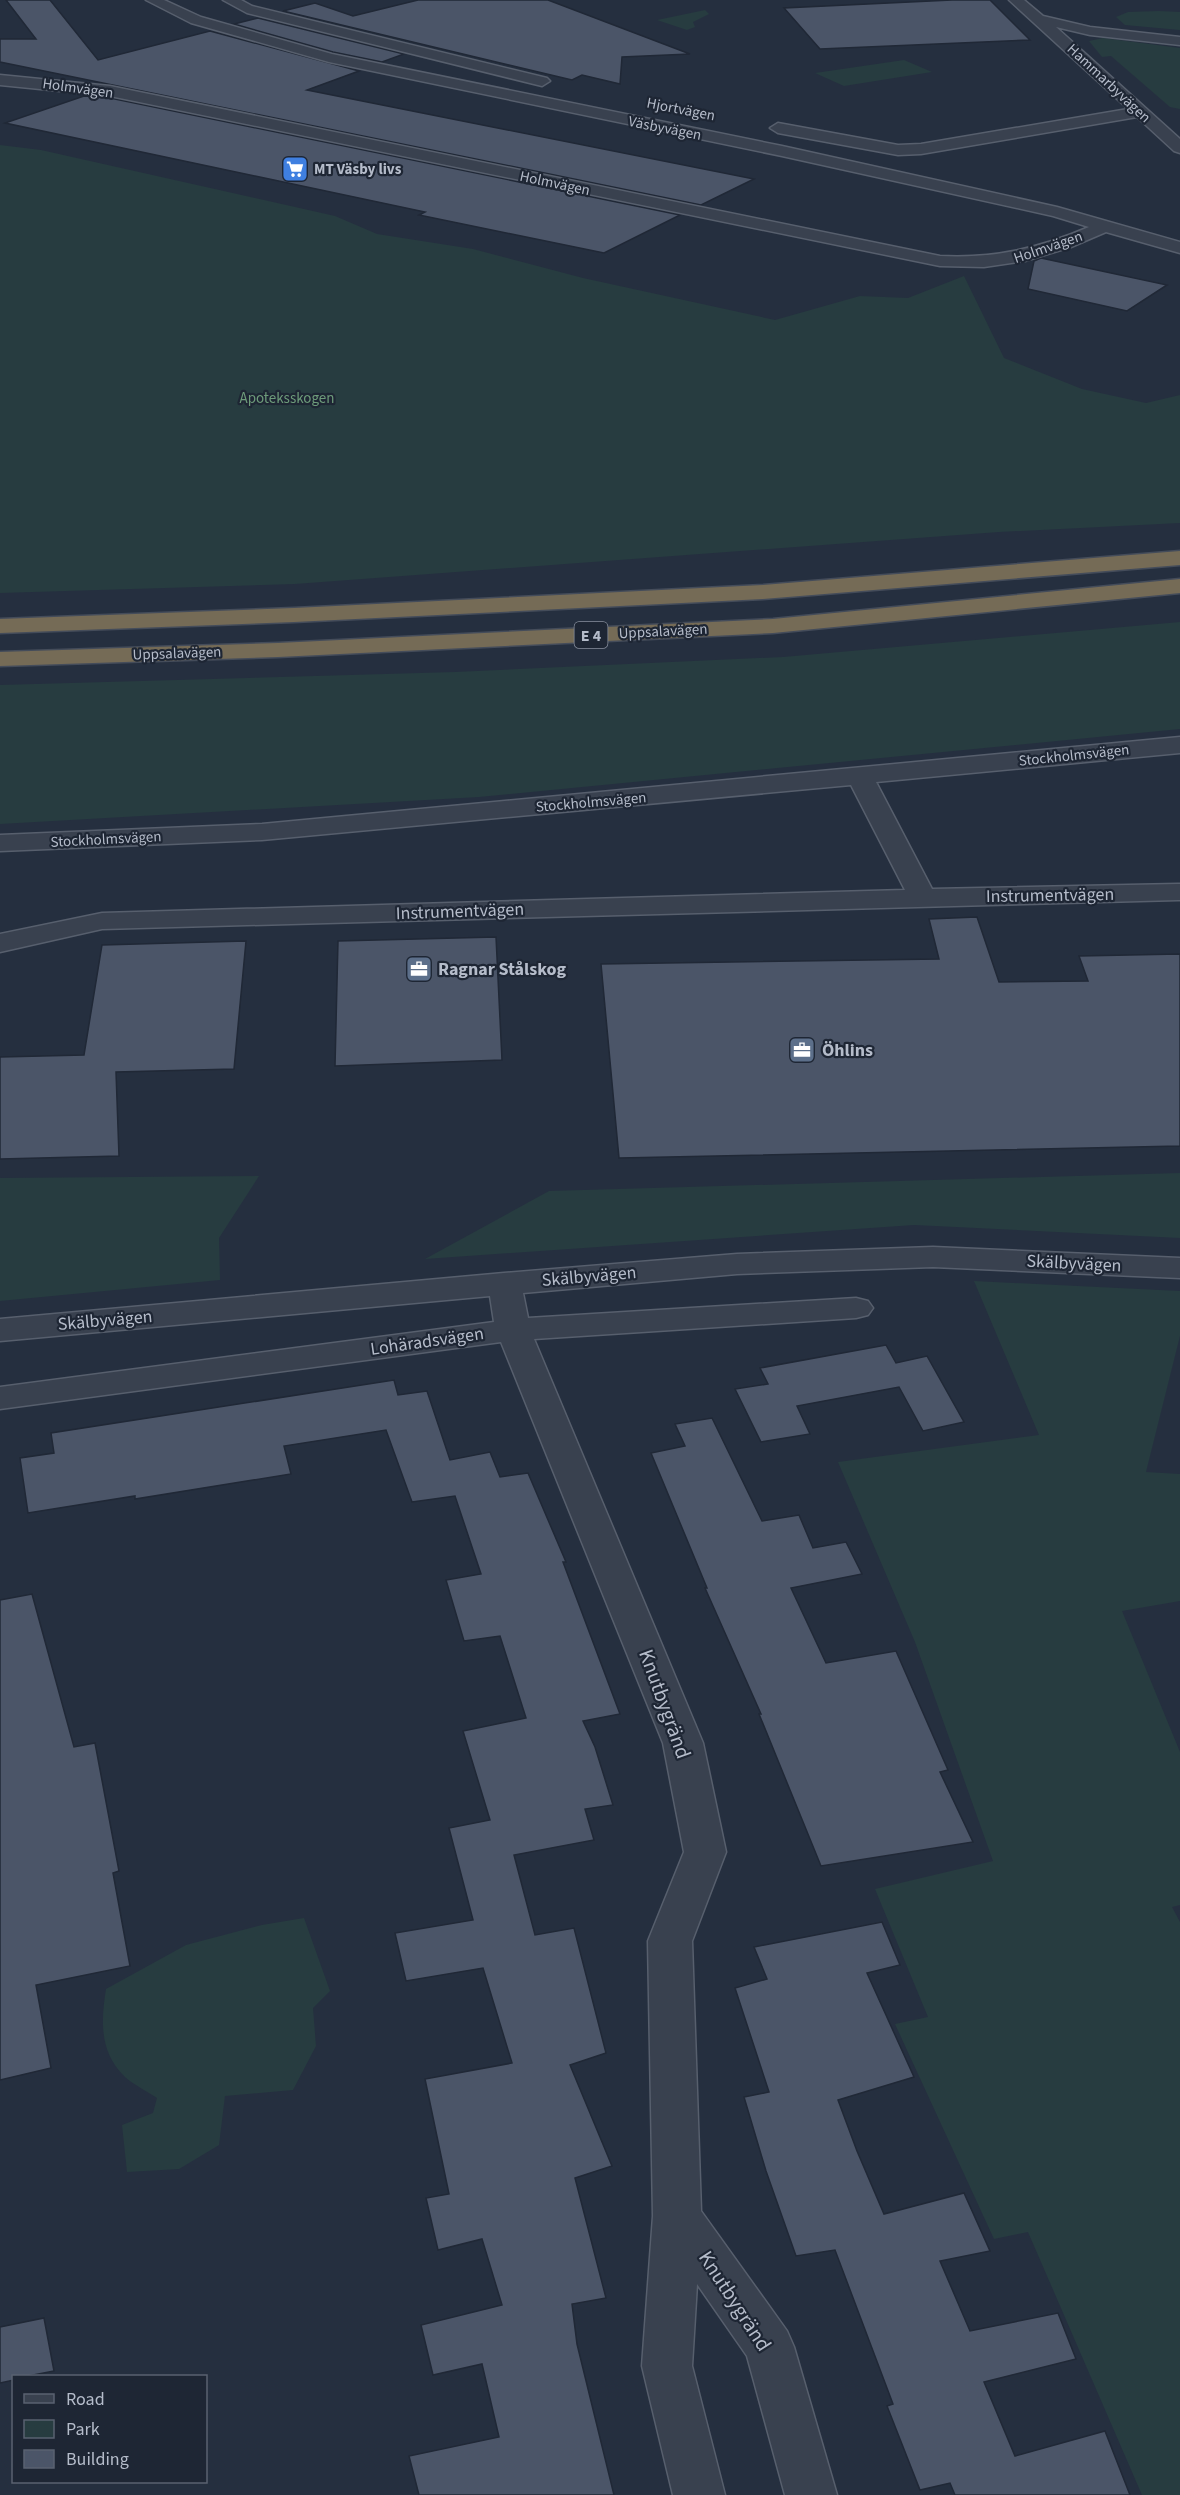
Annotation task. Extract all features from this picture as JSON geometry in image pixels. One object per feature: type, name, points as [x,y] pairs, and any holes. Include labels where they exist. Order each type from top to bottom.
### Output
[{"type":"highway","name":"Uppsalavägen","points":[[0,626],[294,615],[763,592],[1180,558]]},
{"type":"highway","name":"Uppsalavägen","points":[[0,659],[278,650],[773,626],[1180,586]]},
{"type":"street","name":"Väsbyvägen","points":[[153,0],[196,20],[328,58],[782,151],[1057,212],[1180,248]]},
{"type":"street","points":[[230,0],[247,9],[559,85]]},
{"type":"street","name":"Hammarbyvägen","points":[[1016,0],[1180,148]]},
{"type":"street","name":"Hammarbyvägen","points":[[1038,19],[1090,31],[1180,41]]},
{"type":"street","name":"Holmvägen","points":[[0,80],[110,91],[940,261],[975,264],[1011,260],[1105,226]]},
{"type":"street","points":[[761,124],[898,150],[921,149],[1140,112]]},
{"type":"street","name":"Stockholmsvägen","points":[[0,843],[262,831],[860,777],[1180,745]]},
{"type":"street","points":[[860,777],[923,898]]},
{"type":"street","name":"Instrumentvägen","points":[[0,944],[102,921],[1178,892]]},
{"type":"street","name":"Skälbyvägen","points":[[0,1330],[504,1283],[737,1264],[933,1257],[1180,1268]]},
{"type":"street","name":"Knutbygränd","points":[[504,1283],[513,1330],[683,1743],[705,1852],[670,1941],[677,2216],[667,2366],[699,2495]]},
{"type":"street","name":"Lohäradsvägen","points":[[0,1398],[513,1330],[855,1308]]},
{"type":"street","name":"Knutbygränd","points":[[677,2216],[769,2347],[811,2495]]},
{"type":"green space","points":[[705,10],[709,14],[693,22],[695,27],[687,30],[657,20]]},
{"type":"green space","points":[[1128,12],[1180,12],[1180,30],[1125,25],[1116,17]]},
{"type":"green space","points":[[1103,38],[1180,48],[1180,109],[1170,107],[1111,56],[1102,57],[1089,41]]},
{"type":"green space","points":[[904,60],[932,72],[844,86],[815,73]]},
{"type":"green space","name":"Apoteksskogen","points":[[0,145],[41,150],[335,216],[377,234],[473,249],[583,278],[775,320],[860,296],[908,298],[964,276],[1004,358],[1082,389],[1146,403],[1180,395],[1180,523],[999,532],[295,584],[0,593]]},
{"type":"green space","points":[[1180,622],[1180,729],[479,797],[0,824],[0,685],[455,672],[783,657]]},
{"type":"green space","points":[[1180,1173],[1180,1238],[914,1225],[425,1259],[549,1191]]},
{"type":"green space","points":[[259,1176],[219,1238],[220,1280],[0,1301],[0,1178]]},
{"type":"green space","points":[[974,1281],[1180,1291],[1180,1336],[1146,1472],[1180,1474],[1180,1601],[1122,1611],[1180,1752],[1180,1905],[1172,1907],[1180,1922],[1180,2495],[1142,2495],[1028,2232],[994,2239],[895,2024],[928,2017],[875,1889],[993,1861],[915,1642],[838,1462],[1039,1435]]},
{"type":"green space","points":[[304,1918],[330,1991],[313,2008],[316,2046],[293,2090],[225,2096],[219,2145],[179,2169],[127,2172],[122,2125],[153,2113],[157,2098],[125,2077],[110,2057],[106,2047],[103,2024],[106,1989],[186,1945],[262,1925]]},
{"type":"building","points":[[6,0],[50,0],[98,60],[210,31],[359,71],[307,90],[754,179],[701,205],[0,62],[0,39],[36,39]]},
{"type":"building","points":[[418,0],[548,0],[690,54],[622,57],[620,84],[582,75],[572,80],[283,11],[315,3],[353,16]]},
{"type":"building","points":[[990,0],[1030,40],[820,49],[784,8]]},
{"type":"building","points":[[258,18],[404,54],[382,62],[333,52],[234,24]]},
{"type":"building","points":[[84,96],[110,98],[680,215],[604,253],[419,215],[425,212],[5,123]]},
{"type":"building","points":[[1041,258],[1167,285],[1127,311],[1028,289],[1034,261]]},
{"type":"building","points":[[977,917],[999,982],[1088,981],[1079,956],[1180,954],[1180,1146],[619,1158],[601,964],[939,959],[929,919]]},
{"type":"building","points":[[496,937],[502,1060],[335,1066],[338,941]]},
{"type":"building","points":[[246,941],[234,1069],[116,1072],[119,1156],[0,1159],[0,1057],[84,1055],[102,945]]},
{"type":"building","points":[[886,1345],[896,1363],[927,1356],[964,1422],[923,1431],[899,1387],[797,1406],[810,1434],[761,1442],[735,1389],[768,1384],[760,1368]]},
{"type":"building","points":[[394,1380],[398,1395],[427,1391],[450,1460],[490,1452],[500,1477],[528,1473],[566,1562],[563,1562],[620,1714],[583,1721],[595,1747],[613,1805],[585,1809],[594,1840],[514,1855],[535,1935],[574,1928],[606,2053],[570,2065],[612,2166],[575,2178],[606,2298],[572,2304],[577,2344],[614,2495],[419,2495],[409,2456],[499,2437],[482,2364],[433,2375],[421,2325],[502,2305],[482,2239],[438,2250],[426,2198],[449,2194],[425,2079],[512,2063],[483,1968],[406,1981],[395,1933],[473,1920],[449,1828],[490,1820],[463,1731],[526,1718],[500,1636],[464,1641],[446,1580],[481,1574],[455,1496],[412,1502],[386,1430],[284,1446],[291,1474],[135,1499],[135,1496],[28,1513],[20,1458],[54,1453],[51,1433]]},
{"type":"building","points":[[712,1418],[762,1521],[799,1515],[813,1548],[846,1542],[862,1574],[791,1588],[826,1663],[896,1651],[948,1770],[940,1772],[973,1842],[821,1866],[759,1714],[761,1714],[705,1588],[707,1588],[651,1453],[685,1446],[675,1424]]},
{"type":"building","points":[[32,1594],[74,1747],[95,1743],[119,1871],[113,1873],[130,1966],[36,1985],[51,2068],[0,2080],[0,1600]]},
{"type":"building","points":[[882,1922],[900,1965],[867,1973],[914,2077],[838,2100],[884,2214],[964,2193],[990,2251],[940,2261],[970,2331],[1058,2313],[1076,2359],[984,2382],[1015,2456],[1105,2431],[1130,2495],[955,2495],[950,2483],[920,2490],[887,2406],[893,2404],[835,2250],[796,2256],[766,2171],[744,2097],[769,2092],[735,1988],[767,1979],[754,1947]]},
{"type":"building","points":[[44,2318],[54,2371],[33,2375],[12,2375],[12,2380],[0,2383],[0,2327]]},
{"type":"place","name":"MT Väsby livs","points":[[295,169]]},
{"type":"place","name":"Ragnar Stålskog","points":[[419,969]]},
{"type":"place","name":"Öhlins","points":[[802,1050]]}]
